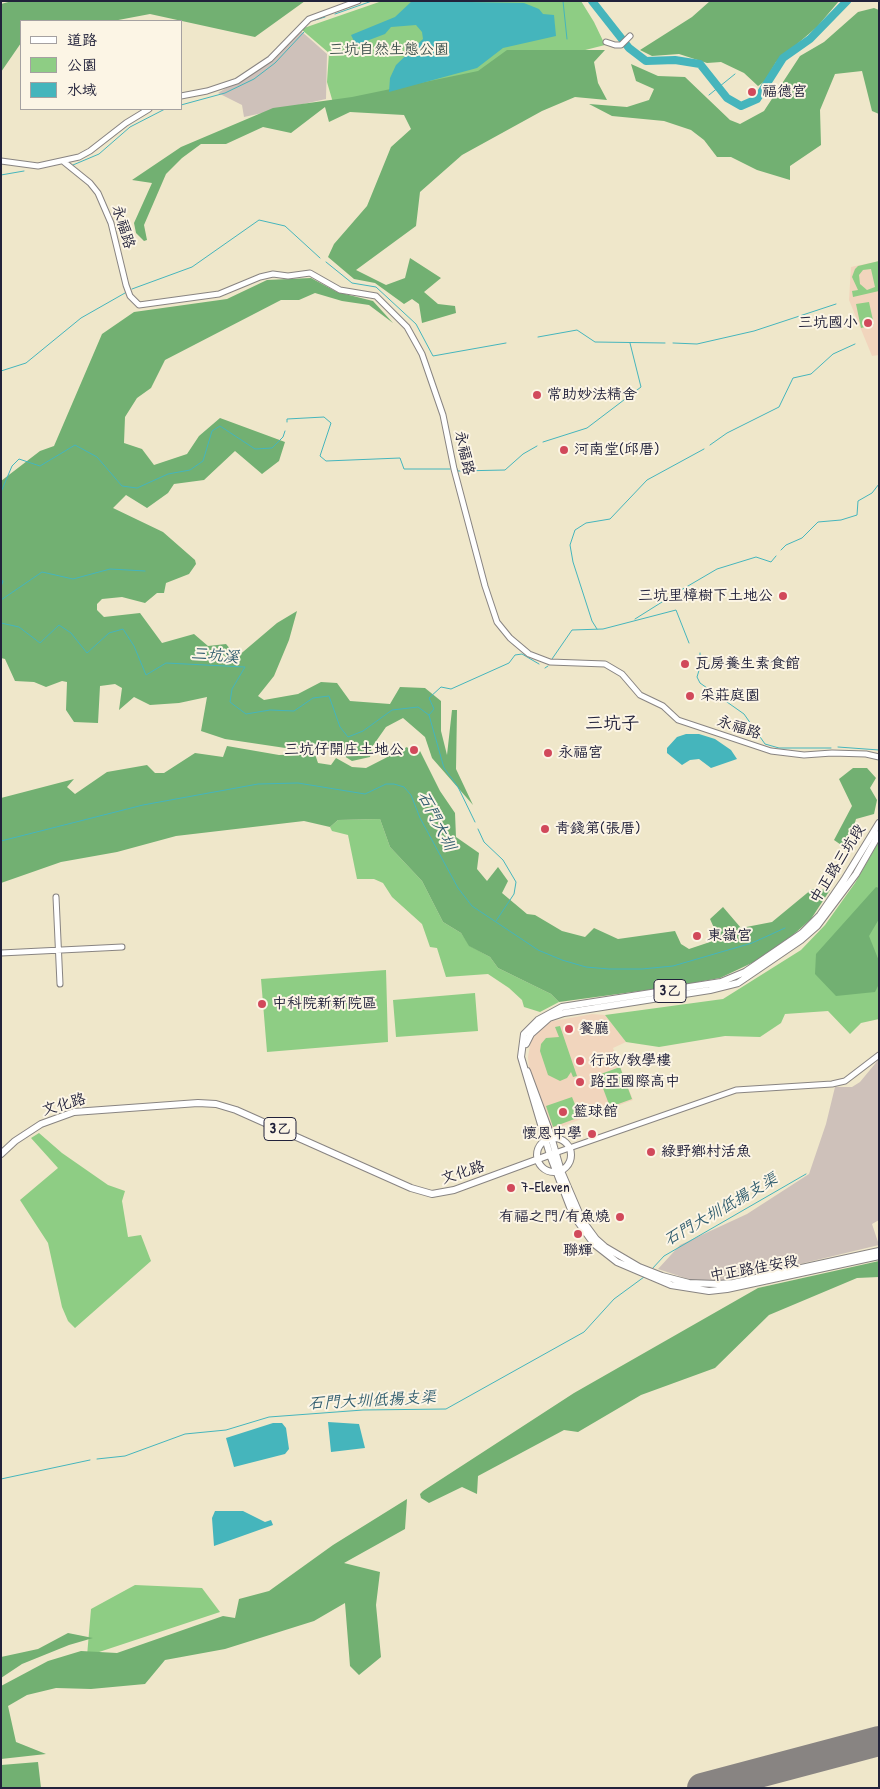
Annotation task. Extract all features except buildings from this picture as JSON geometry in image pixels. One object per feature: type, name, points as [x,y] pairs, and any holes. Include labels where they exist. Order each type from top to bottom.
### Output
[{"type":"main road","name":"中正路三坑段","points":[[549,1138],[520,1057],[524,1034],[538,1020],[562,1007],[720,982],[745,972],[802,933],[820,915],[879,822]]},
{"type":"main road","name":"中正路三坑段","points":[[553,1154],[524,1058],[527,1039],[543,1023],[550,1018],[564,1013],[710,990],[738,983],[802,940],[817,926],[856,874],[879,834]]},
{"type":"main road","name":"文化路","points":[[1,1154],[15,1141],[41,1124],[74,1112],[198,1103],[216,1104],[236,1110],[411,1188],[432,1194],[454,1190],[553,1154]]},
{"type":"main road","points":[[549,1138],[564,1141],[570,1148],[569,1163],[558,1172],[545,1170],[537,1160],[536,1151],[540,1143],[549,1138]]},
{"type":"main road","name":"中正路佳安段","points":[[553,1154],[573,1216],[594,1244],[632,1270],[684,1288],[727,1289],[879,1256]]},
{"type":"main road","name":"中正路佳安段","points":[[558,1172],[582,1220],[596,1239],[640,1267],[674,1280],[700,1284],[733,1283],[879,1250]]},
{"type":"street","points":[[182,96],[222,87],[250,74],[278,51],[297,28],[309,19],[358,1]]},
{"type":"street","points":[[606,42],[621,45],[630,36]]},
{"type":"street","points":[[1,161],[38,166],[64,162],[90,151],[126,123],[147,110]]},
{"type":"street","name":"永福路","points":[[64,162],[90,183],[101,200],[111,223],[126,285],[130,296],[139,305],[219,294],[260,277],[274,274],[288,276],[310,273],[340,290],[376,296],[407,327],[422,354],[443,415],[454,469],[485,586],[497,622],[510,638],[529,654],[550,662],[605,664],[622,674],[640,694],[663,706],[678,720],[770,751],[804,755],[835,753],[879,757]]},
{"type":"street","points":[[56,897],[60,984]]},
{"type":"street","points":[[1,953],[122,947]]},
{"type":"street","name":"文化路","points":[[553,1154],[736,1090],[832,1084],[845,1080],[879,1055]]},
{"type":"shaded area","points":[[300,30],[327,54],[326,99],[244,117],[242,105],[218,93],[265,64]]},
{"type":"shaded area","name":"三坑國小","points":[[879,261],[879,355],[872,356],[849,300],[851,267]]},
{"type":"shaded area","name":"路亞國際高中","points":[[592,1014],[605,1015],[626,1042],[613,1048],[633,1100],[552,1130],[529,1069],[528,1057],[531,1039],[548,1022]]},
{"type":"shaded area","points":[[879,1059],[879,1220],[872,1224],[879,1245],[729,1281],[691,1280],[658,1269],[680,1245],[747,1214],[809,1174],[826,1124],[835,1087],[852,1087],[860,1082]]},
{"type":"green space","points":[[12,1],[305,1],[255,37],[150,14],[118,20],[20,20],[20,44],[1,72],[1,4]]},
{"type":"green space","name":"三坑自然生態公園","points":[[382,1],[581,1],[605,45],[336,113],[327,82],[329,53],[301,29]]},
{"type":"green space","points":[[710,1],[839,1],[817,27],[776,62],[765,81],[758,86],[744,73],[721,62],[707,63],[679,54],[652,56],[640,50],[692,17]]},
{"type":"green space","points":[[874,8],[879,10],[879,114],[872,111],[862,71],[835,74],[820,110],[821,145],[790,166],[790,180],[757,170],[731,157],[717,157],[704,140],[691,130],[664,121],[612,116],[589,104],[627,107],[649,100],[654,89],[636,81],[631,64],[658,76],[685,77],[730,120],[740,124],[764,111],[800,56],[824,42],[858,12]]},
{"type":"green space","points":[[507,50],[605,50],[594,62],[598,83],[607,100],[575,97],[542,111],[462,155],[420,192],[416,226],[356,270],[386,285],[405,278],[410,258],[441,278],[424,292],[438,304],[455,306],[456,313],[422,323],[419,304],[412,299],[404,304],[375,283],[354,279],[328,257],[334,244],[367,206],[391,147],[411,129],[404,115],[350,112],[329,122],[325,107],[291,133],[263,127],[226,144],[201,144],[182,158],[166,174],[144,225],[147,240],[144,241],[136,233],[134,223],[152,183],[132,180],[181,147],[273,108],[352,97],[478,71]]},
{"type":"green space","points":[[879,261],[879,291],[853,297],[852,291],[858,290],[852,277],[858,266]],"holes":[[[871,269],[875,287],[867,290],[860,284],[859,275],[863,270]]]},
{"type":"green space","points":[[311,278],[337,292],[373,301],[393,323],[369,305],[342,301],[315,293],[299,300],[281,300],[165,360],[151,388],[137,398],[125,417],[124,443],[142,449],[154,465],[187,454],[199,436],[220,418],[285,442],[279,461],[262,474],[235,451],[204,480],[174,484],[168,493],[147,508],[126,495],[113,508],[163,532],[195,560],[196,564],[189,574],[166,583],[164,593],[157,593],[145,603],[122,597],[102,599],[97,604],[97,610],[104,617],[140,613],[162,643],[194,634],[208,646],[226,644],[237,657],[277,623],[297,611],[289,640],[274,676],[258,696],[264,700],[298,694],[321,682],[337,683],[350,701],[390,704],[400,687],[425,688],[441,701],[441,731],[447,755],[452,710],[457,710],[456,769],[473,805],[432,758],[425,737],[403,718],[386,727],[372,747],[370,757],[352,761],[328,746],[292,749],[225,739],[201,731],[207,697],[179,703],[150,705],[134,697],[119,710],[122,688],[115,684],[100,686],[98,723],[74,722],[66,710],[67,682],[62,681],[46,687],[34,682],[15,681],[5,659],[1,658],[1,481],[40,451],[54,446],[102,334],[134,312],[227,299],[267,280]]},
{"type":"green space","points":[[869,302],[874,325],[861,328],[856,304]]},
{"type":"green space","points":[[227,746],[279,755],[315,754],[318,763],[331,765],[336,758],[352,767],[366,768],[407,747],[412,753],[420,751],[440,791],[455,813],[456,837],[479,853],[477,869],[487,881],[498,867],[508,881],[502,893],[527,914],[535,915],[562,931],[585,937],[594,928],[618,939],[675,931],[681,944],[689,949],[719,939],[710,919],[723,907],[741,928],[772,922],[812,889],[830,890],[811,919],[793,935],[756,961],[720,978],[677,986],[559,1002],[551,994],[498,968],[490,957],[469,946],[461,933],[443,922],[422,881],[390,847],[380,819],[338,820],[330,827],[304,821],[176,836],[117,852],[61,862],[1,883],[1,798],[74,779],[67,787],[75,794],[107,772],[147,765],[155,773],[164,773],[195,753],[223,757]]},
{"type":"green space","points":[[853,768],[867,768],[876,778],[870,788],[877,800],[874,814],[856,819],[847,849],[834,840],[852,806],[839,779]]},
{"type":"green space","points":[[380,819],[390,847],[422,881],[443,922],[461,933],[470,946],[490,957],[498,968],[551,994],[559,1002],[540,1012],[524,1007],[522,1000],[509,988],[488,974],[446,977],[437,948],[430,947],[422,924],[392,897],[383,883],[374,879],[357,879],[348,835],[332,831],[330,827],[338,820]]},
{"type":"green space","points":[[879,841],[879,1019],[861,1023],[850,1034],[828,1011],[785,1014],[781,1023],[760,1037],[725,1036],[659,1047],[626,1042],[605,1015],[723,999],[801,950],[825,925],[855,883]]},
{"type":"green space","points":[[876,887],[879,888],[879,919],[869,936],[879,961],[879,984],[875,992],[836,996],[815,974],[816,954]]},
{"type":"green space","points":[[386,970],[388,1042],[267,1052],[261,979]]},
{"type":"green space","points":[[475,993],[478,1031],[396,1037],[393,1000]]},
{"type":"green space","points":[[560,1026],[577,1076],[573,1077],[571,1072],[567,1078],[560,1081],[548,1075],[540,1051],[541,1044],[546,1038],[559,1037],[555,1027]]},
{"type":"green space","points":[[620,1067],[632,1099],[610,1107],[598,1075]]},
{"type":"green space","name":"籃球館","points":[[572,1097],[580,1117],[553,1127],[546,1106]]},
{"type":"green space","points":[[39,1133],[62,1153],[108,1185],[125,1191],[122,1201],[128,1237],[141,1235],[151,1261],[75,1328],[68,1321],[62,1307],[48,1243],[20,1200],[58,1168],[31,1138]]},
{"type":"green space","points":[[879,1261],[879,1277],[857,1278],[769,1315],[715,1368],[641,1395],[578,1432],[564,1430],[478,1476],[477,1494],[462,1487],[429,1503],[421,1498],[420,1494],[423,1491],[574,1393],[758,1288]]},
{"type":"green space","points":[[407,1499],[405,1529],[344,1563],[380,1572],[376,1605],[381,1657],[359,1675],[350,1666],[345,1603],[314,1621],[225,1649],[165,1660],[145,1684],[91,1689],[56,1688],[27,1695],[8,1706],[16,1742],[46,1754],[1,1759],[1,1686],[48,1661],[81,1651],[117,1653],[223,1616],[235,1618],[239,1599],[269,1591],[333,1545]]},
{"type":"green space","points":[[135,1585],[202,1588],[220,1612],[87,1656],[91,1609]]},
{"type":"green space","points":[[68,1633],[93,1638],[69,1645],[22,1664],[1,1678],[1,1657],[38,1649]]},
{"type":"green space","points":[[38,1762],[41,1788],[1,1788],[1,1765]]},
{"type":"water","points":[[412,1],[524,3],[539,9],[543,14],[554,15],[556,36],[503,48],[477,68],[389,92],[390,78],[396,65],[423,39],[422,32],[416,25],[391,27],[385,34],[356,45],[351,35],[395,17]]},
{"type":"water","points":[[686,734],[699,734],[715,739],[731,750],[737,759],[711,768],[699,759],[690,760],[682,765],[667,753],[667,748],[677,737]]},
{"type":"water","points":[[328,1422],[359,1424],[365,1448],[331,1452]]},
{"type":"water","points":[[273,1423],[282,1423],[286,1428],[289,1449],[285,1454],[234,1467],[226,1438]]},
{"type":"water","points":[[215,1511],[243,1511],[265,1522],[271,1520],[273,1525],[214,1546],[212,1518]]},
{"type":"waterway","points":[[335,14],[372,1]]},
{"type":"waterway","points":[[563,1],[567,39]]},
{"type":"waterway","points":[[592,1],[629,48],[646,61],[675,60],[700,64],[727,98],[741,106],[757,99],[783,58],[810,39],[847,1]]},
{"type":"waterway","points":[[315,20],[325,17]]},
{"type":"waterway","points":[[182,105],[225,93],[254,79],[275,63],[304,32]]},
{"type":"waterway","points":[[709,95],[735,74]]},
{"type":"waterway","points":[[73,165],[99,154],[130,127],[163,110]]},
{"type":"waterway","points":[[1,175],[24,171]]},
{"type":"waterway","points":[[132,289],[192,267],[259,220],[285,226],[320,258]]},
{"type":"waterway","points":[[326,262],[352,283],[376,287],[416,324],[433,356],[506,343]]},
{"type":"waterway","points":[[1,371],[26,363],[81,318],[125,293]]},
{"type":"waterway","points":[[673,343],[697,344],[754,331],[836,304]]},
{"type":"waterway","points":[[538,337],[577,330],[595,342],[665,343]]},
{"type":"waterway","points":[[543,442],[587,428],[641,387],[630,343]]},
{"type":"waterway","points":[[710,445],[727,433],[779,407],[793,378],[811,374],[833,354],[855,344]]},
{"type":"waterway","points":[[287,422],[287,419],[324,417],[331,423],[320,456],[326,461],[400,458],[404,469],[450,469]]},
{"type":"waterway","points":[[1,492],[12,466],[19,459],[40,466],[75,445],[97,457],[122,486],[137,488],[168,474],[190,470],[203,461],[212,431],[220,426],[255,449],[272,448],[283,437],[285,431]]},
{"type":"waterway","points":[[456,467],[458,471],[505,470],[523,454],[537,446]]},
{"type":"waterway","points":[[597,629],[592,621],[573,562],[570,545],[575,530],[586,523],[610,519],[647,480],[704,449]]},
{"type":"waterway","points":[[781,550],[786,545],[802,538],[818,522],[841,520],[857,515],[858,501],[872,493],[879,484]]},
{"type":"waterway","points":[[676,593],[717,569],[756,557],[771,562],[776,556]]},
{"type":"waterway","points":[[1,600],[42,572],[73,579],[110,569],[145,571]]},
{"type":"waterway","name":"三坑溪","points":[[1,580],[3,581],[1,587]]},
{"type":"waterway","points":[[635,619],[670,597]]},
{"type":"waterway","points":[[552,659],[572,630],[603,629],[676,610],[689,643]]},
{"type":"waterway","name":"三坑溪","points":[[1,623],[19,627],[40,643],[59,625],[71,633],[87,653],[109,633],[123,629],[134,646],[146,675],[166,663],[245,667],[232,689],[230,702],[246,714],[270,710],[294,711],[313,698],[329,696],[340,727],[348,737],[363,731],[392,710],[418,707],[429,715],[444,768],[458,787],[475,822]]},
{"type":"waterway","points":[[700,653],[700,667],[697,677],[700,683],[744,714],[765,744],[779,748],[831,748]]},
{"type":"waterway","points":[[429,715],[434,709],[429,698],[441,687],[451,689],[509,663],[515,655],[522,654],[539,664]]},
{"type":"waterway","points":[[838,747],[879,750]]},
{"type":"waterway","name":"石門大圳","points":[[1,841],[143,805],[258,784],[298,783],[365,794],[386,784],[394,784],[404,787],[411,795],[420,818],[458,888],[472,906],[538,950],[562,960],[586,967],[609,969],[642,969],[673,966],[752,943],[785,928]]},
{"type":"waterway","name":"三坑溪","points":[[478,829],[484,842],[503,860],[516,882],[514,894],[496,921]]},
{"type":"waterway","name":"石門大圳低揚支渠","points":[[652,1269],[664,1256],[806,1174]]},
{"type":"waterway","name":"石門大圳低揚支渠","points":[[97,1459],[125,1456],[185,1434],[226,1430],[269,1417],[363,1410],[446,1409],[584,1332],[614,1299],[644,1277]]},
{"type":"waterway","name":"石門大圳低揚支渠","points":[[1,1479],[90,1460]]},
{"type":"taxiway","points":[[737,1779],[739,1788]]},
{"type":"runway","points":[[702,1788],[879,1741]]},
{"type":"place","name":"福德宮","points":[[752,92]]},
{"type":"place","name":"三坑國小","points":[[868,323]]},
{"type":"place","name":"常助妙法精舍","points":[[537,395]]},
{"type":"place","name":"河南堂(邱厝)","points":[[564,450]]},
{"type":"place","name":"三坑里樟樹下土地公","points":[[783,596]]},
{"type":"place","name":"瓦房養生素食館","points":[[685,664]]},
{"type":"place","name":"采莊庭園","points":[[690,696]]},
{"type":"place","name":"三坑仔開庄土地公","points":[[414,750]]},
{"type":"place","name":"永福宮","points":[[548,753]]},
{"type":"place","name":"青錢第(張厝)","points":[[545,829]]},
{"type":"place","name":"東嶺宮","points":[[697,936]]},
{"type":"place","name":"中科院新新院區","points":[[262,1004]]},
{"type":"place","name":"餐廳","points":[[569,1029]]},
{"type":"place","name":"行政/教學樓","points":[[580,1061]]},
{"type":"place","name":"路亞國際高中","points":[[580,1082]]},
{"type":"place","name":"籃球館","points":[[563,1112]]},
{"type":"place","name":"懷恩中學","points":[[592,1134]]},
{"type":"place","name":"綠野鄉村活魚","points":[[651,1152]]},
{"type":"place","name":"7-Eleven","points":[[511,1188]]},
{"type":"place","name":"有福之門/有魚燒","points":[[620,1217]]},
{"type":"place","name":"聯輝","points":[[578,1234]]},
{"type":"district","name":"三坑子","points":[[612,724]]}]
